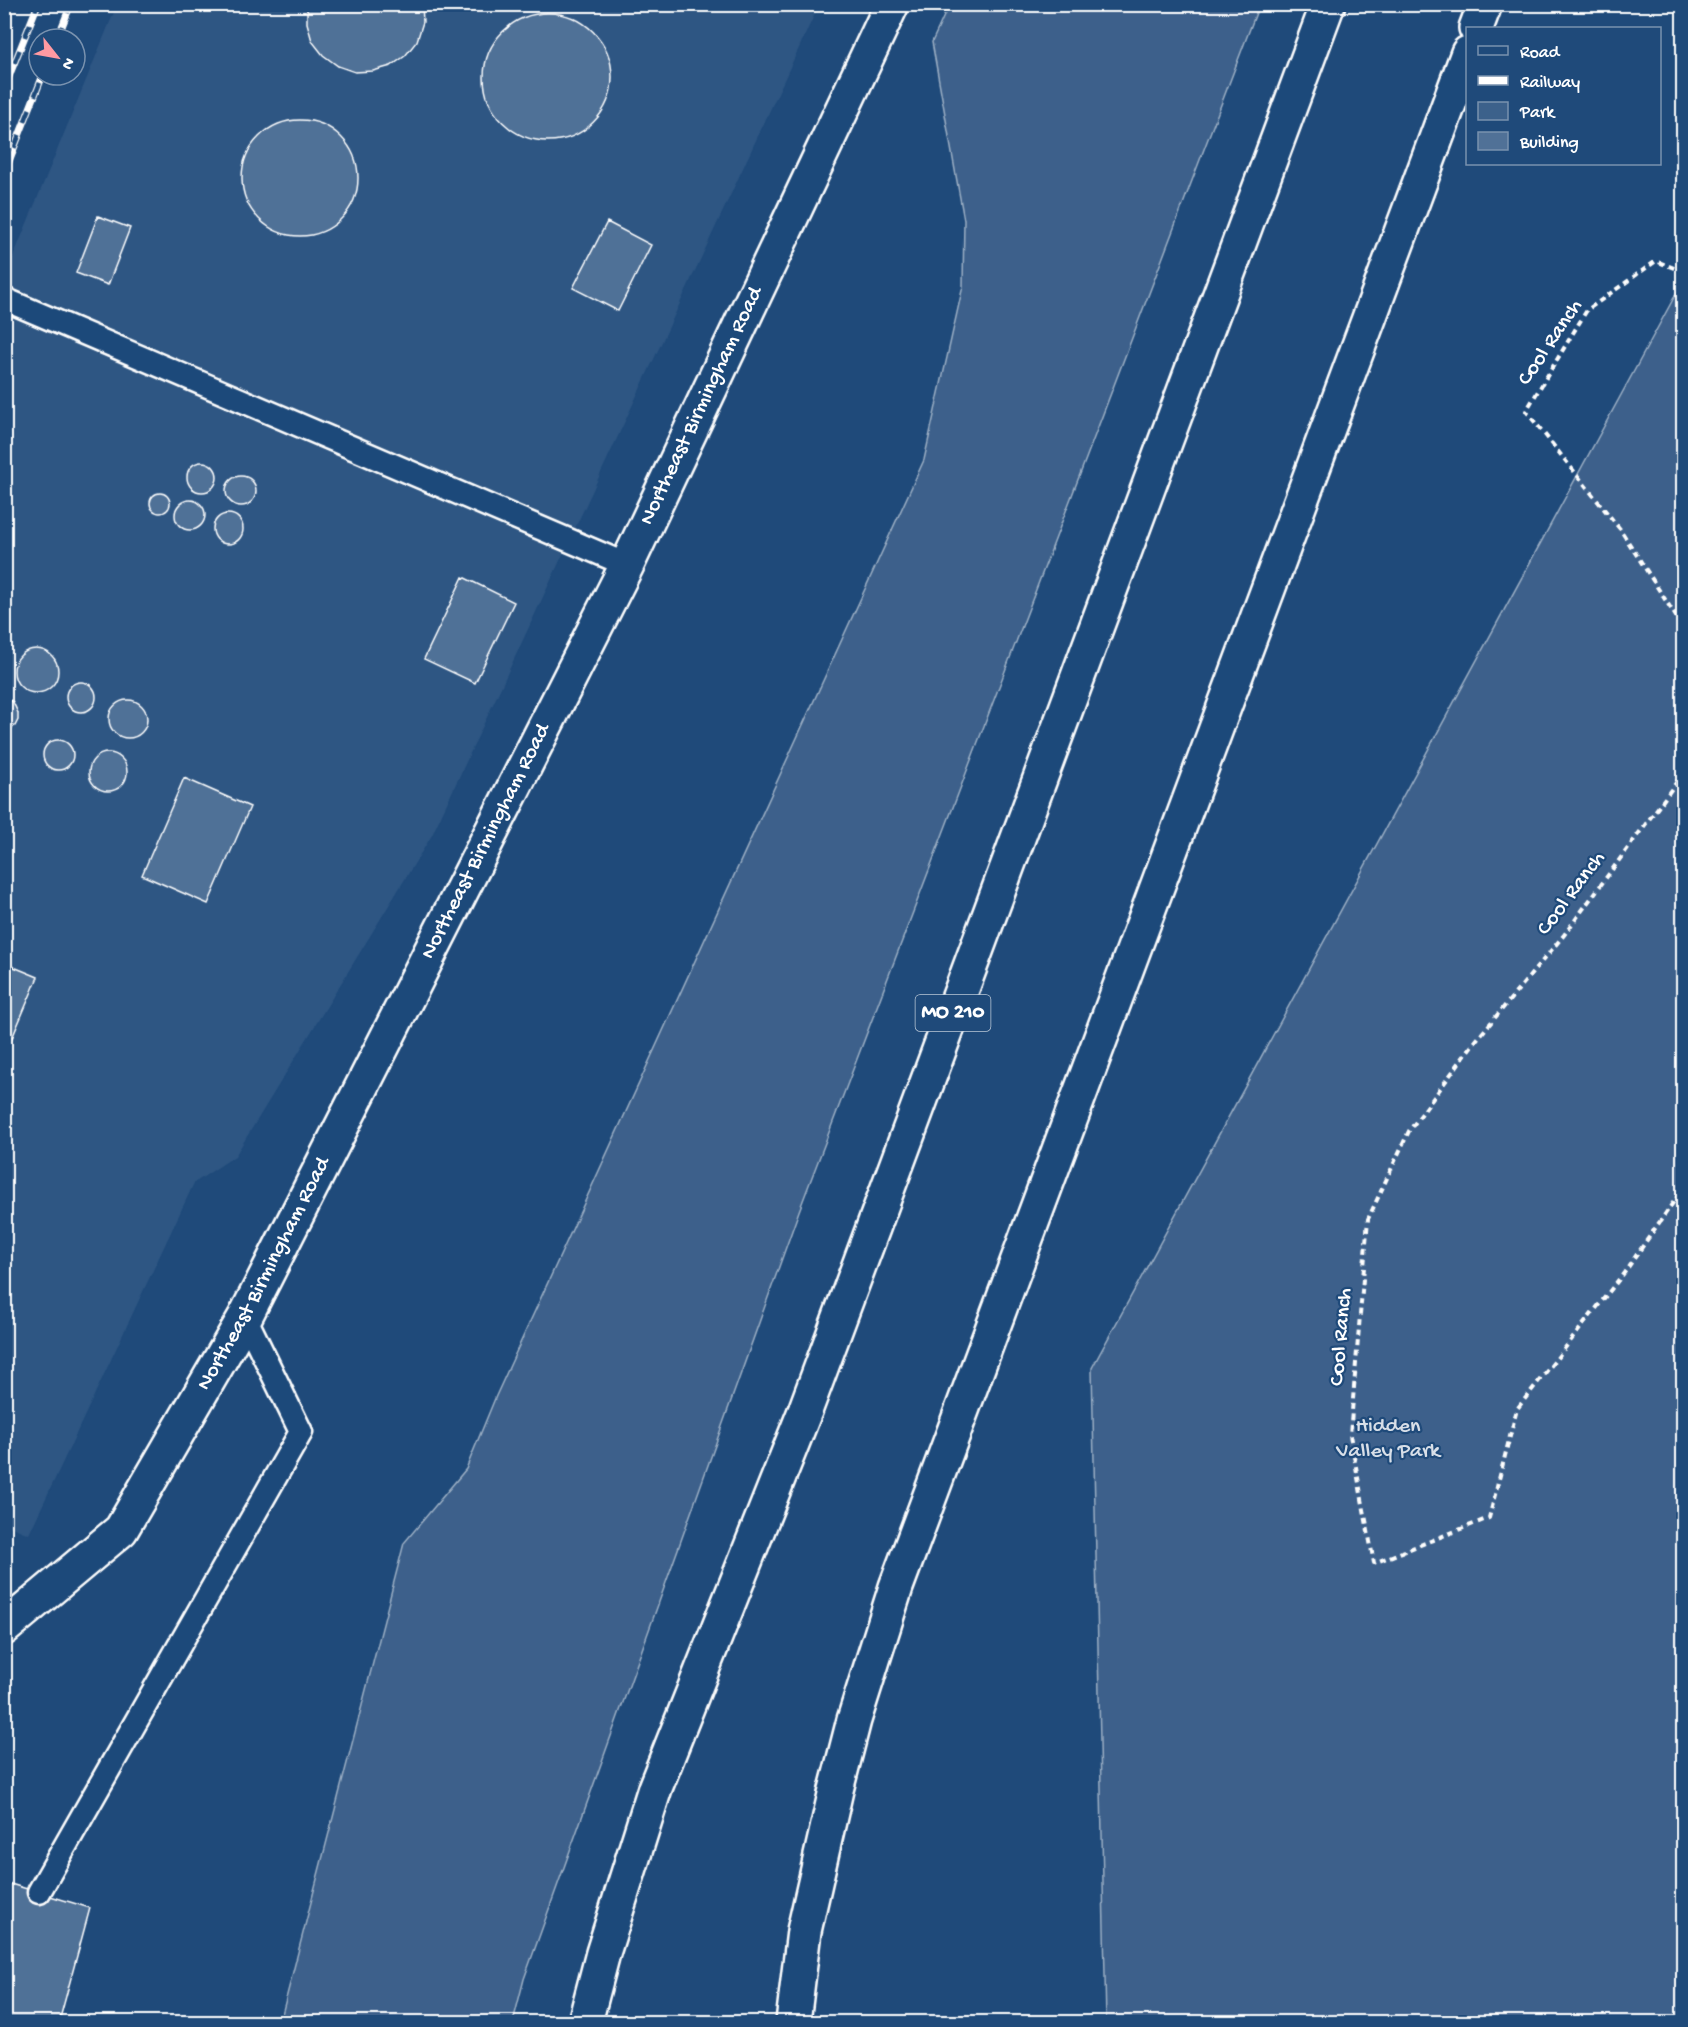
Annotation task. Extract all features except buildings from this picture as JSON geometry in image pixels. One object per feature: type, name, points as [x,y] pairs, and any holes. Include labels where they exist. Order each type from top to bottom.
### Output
[{"type":"main road","name":"Northeast Birmingham Road","points":[[4,1628],[121,1530],[245,1317],[627,565],[892,4]]},
{"type":"main road","name":"MO 210","points":[[585,2022],[603,1953],[655,1788],[805,1411],[1328,4]]},
{"type":"main road","points":[[1476,27],[1485,4]]},
{"type":"main road","points":[[793,2022],[804,1931],[833,1801],[854,1720],[896,1587],[1466,56]]},
{"type":"lane","points":[[4,299],[627,565]]},
{"type":"lane","points":[[39,1892],[301,1431],[245,1317]]},
{"type":"path","name":"Cool Ranch","points":[[1683,272],[1656,261],[1587,310],[1526,411],[1620,529],[1683,629]]},
{"type":"path","name":"Cool Ranch","points":[[1683,772],[1564,935],[1473,1044],[1409,1131],[1368,1219],[1350,1435],[1374,1563],[1489,1518],[1516,1409],[1623,1273],[1683,1186]]},
{"type":"shaded area","points":[[117,5],[819,5],[432,835],[235,1156],[194,1183],[29,1534],[4,1524],[4,279],[83,87],[87,87],[87,78]]},
{"type":"green space","points":[[949,5],[1259,5],[799,1211],[524,1979],[513,2022],[280,2022],[404,1543],[466,1469],[496,1396],[924,460],[963,286],[964,220],[932,42]]},
{"type":"green space","name":"Hidden Valley Park","points":[[1683,281],[1683,2022],[1106,2022],[1092,1368]]},
{"type":"railway","points":[[4,89],[38,4]]},
{"type":"railway","points":[[62,27],[71,4]]},
{"type":"railway","points":[[4,174],[38,87]]}]
